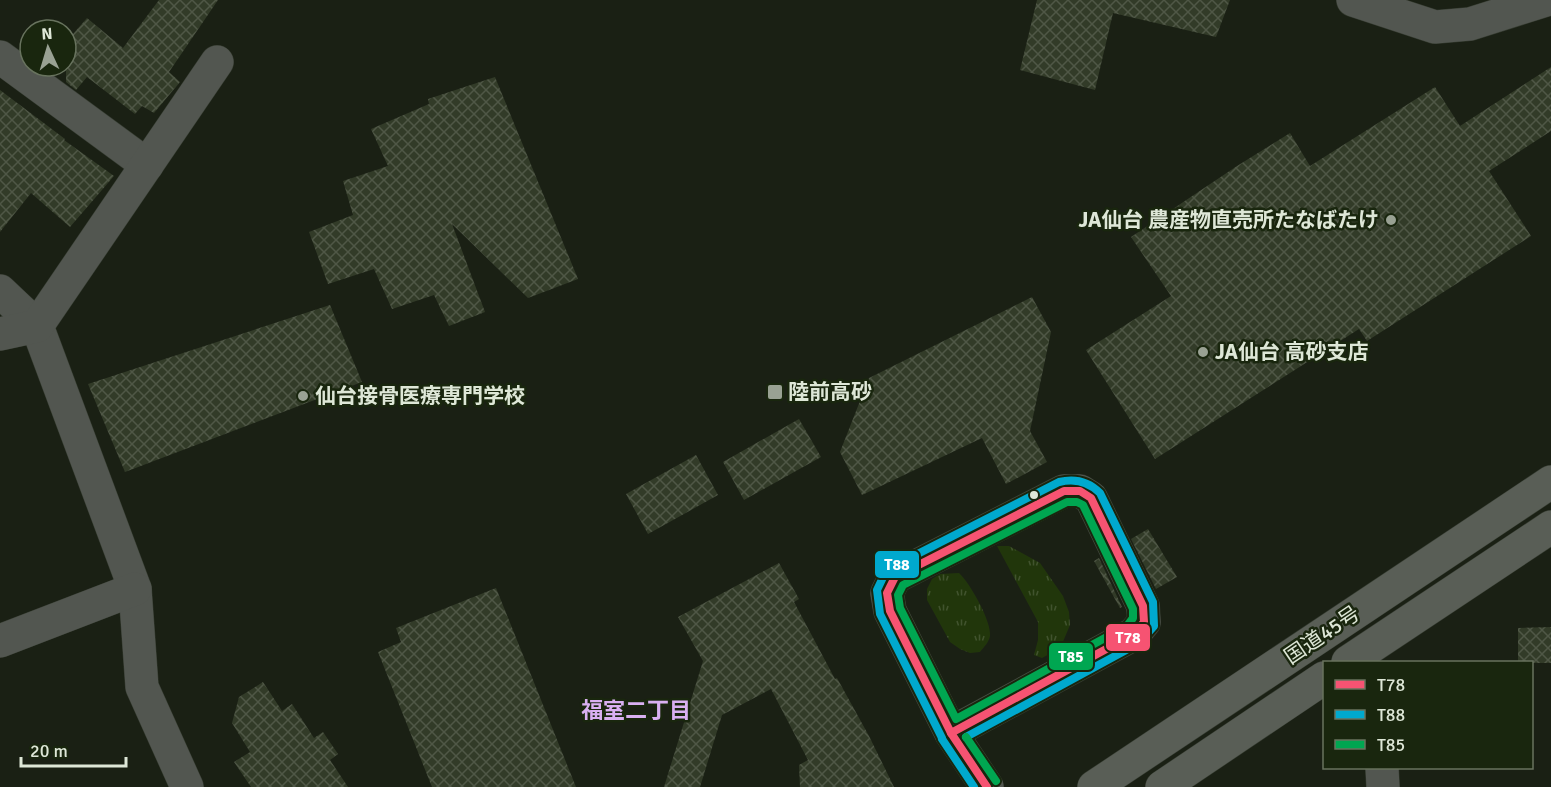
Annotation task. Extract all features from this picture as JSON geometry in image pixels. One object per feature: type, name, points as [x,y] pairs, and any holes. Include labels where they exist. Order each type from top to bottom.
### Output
[{"type":"highway","name":"国道45号","points":[[1094,787],[1551,482]]},
{"type":"highway","name":"国道45号","points":[[1354,661],[1379,652],[1551,527]]},
{"type":"highway","name":"国道45号","points":[[1162,787],[1323,679]]},
{"type":"street","points":[[1353,0],[1435,27],[1470,24],[1546,0]]},
{"type":"street","points":[[0,57],[147,165]]},
{"type":"street","points":[[0,334],[37,326],[217,62]]},
{"type":"street","points":[[0,291],[37,326],[135,589],[142,687],[187,787]]},
{"type":"street","points":[[951,733],[1134,634],[1144,622],[1143,606],[1091,498],[1080,491],[1064,491],[895,578],[887,593],[890,610],[951,733],[987,787]]},
{"type":"street","points":[[0,641],[135,589]]},
{"type":"street","points":[[1382,769],[1383,787]]},
{"type":"green space","points":[[997,546],[1009,546],[1040,563],[1063,596],[1069,612],[1070,625],[1062,644],[1042,658],[1034,655],[1038,640],[1038,622]]},
{"type":"green space","points":[[959,573],[969,585],[988,622],[989,640],[980,652],[970,653],[950,642],[927,600],[927,589],[932,579],[940,574]]},
{"type":"building","points":[[159,0],[218,0],[169,72],[180,82],[154,113],[142,106],[135,114],[87,77],[76,90],[66,82],[66,78],[78,78],[78,28],[87,18],[123,48]]},
{"type":"building","points":[[1037,0],[1230,0],[1216,37],[1113,13],[1095,90],[1020,70]]},
{"type":"building","points":[[1551,67],[1551,131],[1489,171],[1531,236],[1367,341],[1359,329],[1155,459],[1086,350],[1171,296],[1131,237],[1290,133],[1310,166],[1435,87],[1460,126]]},
{"type":"building","points":[[495,77],[578,279],[528,298],[452,224],[485,312],[449,326],[434,295],[392,309],[374,269],[328,284],[309,232],[353,215],[343,181],[388,166],[371,129],[429,104],[428,99]]},
{"type":"building","points":[[0,90],[114,176],[70,227],[31,193],[0,232]]},
{"type":"building","points":[[1032,297],[1051,332],[1030,431],[1047,462],[1006,484],[982,438],[862,495],[840,452],[869,378]]},
{"type":"building","points":[[330,305],[362,382],[125,472],[88,384]]},
{"type":"building","points":[[799,419],[821,457],[744,500],[723,462]]},
{"type":"building","points":[[696,455],[718,495],[648,534],[626,494]]},
{"type":"building","points":[[1148,529],[1177,577],[1156,589],[1131,539]]},
{"type":"building","points":[[1099,558],[1122,607],[1120,608],[1094,561]]},
{"type":"building","points":[[779,563],[799,599],[794,602],[835,679],[837,678],[869,736],[894,787],[800,787],[799,765],[808,760],[771,689],[722,715],[700,787],[664,787],[703,661],[678,617]]},
{"type":"building","points":[[496,588],[576,787],[432,787],[378,652],[401,642],[396,628]]},
{"type":"building","points":[[1551,627],[1551,663],[1518,661],[1518,628]]},
{"type":"building","points":[[263,682],[282,711],[292,704],[314,738],[323,732],[338,754],[330,760],[348,787],[251,787],[234,762],[250,752],[232,723],[239,697]]},
{"type":"transit line","name":"T88","points":[[942,738],[880,614],[877,590],[886,571],[1059,482],[1070,480],[1086,483],[1100,493],[1153,602],[1154,626],[1139,643],[966,737]]},
{"type":"transit line","name":"T78","points":[[1064,491],[1080,491],[1091,498],[1143,606],[1144,622],[1134,634],[951,733],[890,611],[887,593],[895,577],[1064,491]]},
{"type":"transit line","name":"T85","points":[[1067,502],[1077,502],[1083,505],[1133,609],[1133,618],[1127,626],[956,719],[900,608],[898,595],[903,585],[1067,502]]},
{"type":"transit line","name":"T78","points":[[951,733],[987,787]]},
{"type":"transit line","name":"T85","points":[[966,737],[996,781]]},
{"type":"transit line","name":"T88","points":[[942,739],[974,787]]},
{"type":"place","name":"JA仙台 農産物直売所たなばたけ","points":[[1391,220]]},
{"type":"place","name":"JA仙台 高砂支店","points":[[1203,352]]},
{"type":"place","name":"陸前高砂","points":[[775,392]]},
{"type":"place","name":"仙台接骨医療専門学校","points":[[303,396]]},
{"type":"district","name":"福室二丁目","points":[[636,710]]}]
